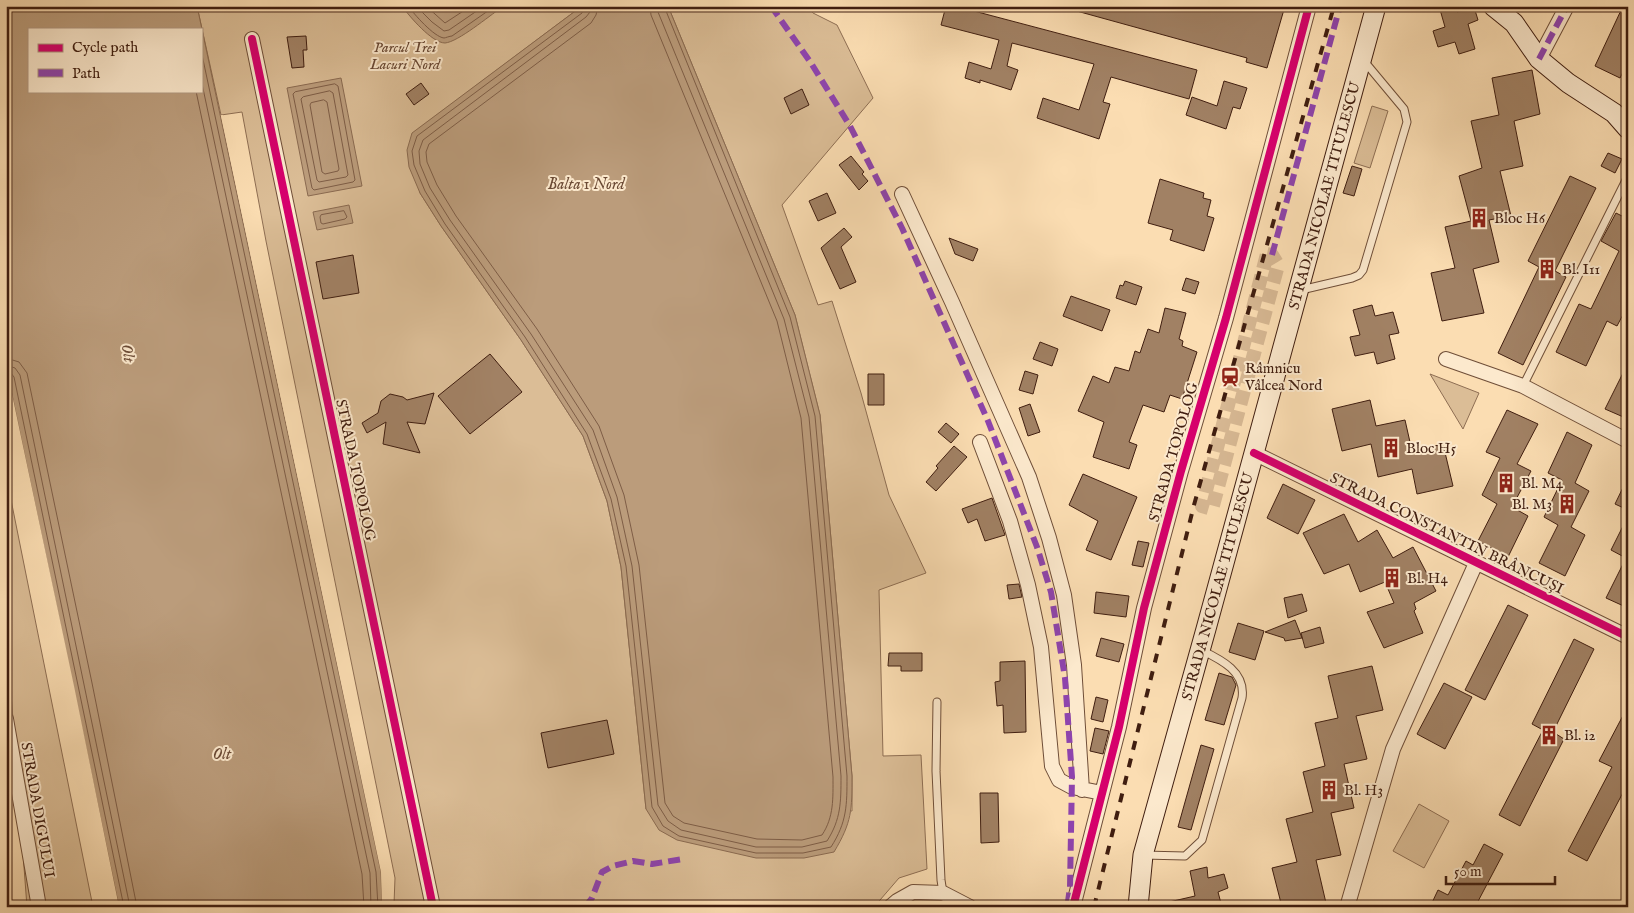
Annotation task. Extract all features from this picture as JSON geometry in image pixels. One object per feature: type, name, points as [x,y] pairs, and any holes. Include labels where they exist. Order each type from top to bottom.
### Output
[{"type":"main road","name":"STRADA NICOLAE TITULESCU","points":[[1138,907],[1143,856],[1376,6]]},
{"type":"main road","points":[[1494,6],[1514,23],[1539,59],[1568,83],[1614,113],[1628,129]]},
{"type":"street","name":"STRADA TOPOLOG","points":[[1073,907],[1119,727],[1144,608],[1228,308],[1309,6]]},
{"type":"street","points":[[1539,59],[1567,6]]},
{"type":"street","name":"STRADA TOPOLOG","points":[[252,39],[433,907]]},
{"type":"street","points":[[902,194],[1029,476],[1049,538],[1064,595],[1074,665],[1082,790]]},
{"type":"street","points":[[1446,359],[1523,386],[1628,441]]},
{"type":"street","points":[[980,442],[1010,521],[1028,585],[1041,647],[1052,766],[1059,780],[1072,787],[1102,793]]},
{"type":"street","name":"STRADA CONSTANTIN BRÂNCUȘI","points":[[1254,453],[1628,637]]},
{"type":"street","name":"STRADA CONSTANTIN BRÂNCUȘI","points":[[1348,907],[1393,749],[1476,563]]},
{"type":"street","name":"STRADA DIGULUI","points":[[6,719],[39,907]]},
{"type":"street","points":[[890,907],[897,900],[913,892],[943,893],[970,907]]},
{"type":"lane","points":[[1299,290],[1352,278],[1359,275],[1363,270],[1406,122],[1404,109],[1362,59]]},
{"type":"lane","points":[[1523,386],[1628,176]]},
{"type":"lane","points":[[1143,856],[1186,856],[1202,840],[1240,708],[1243,689],[1242,681],[1232,669],[1218,658],[1200,650]]},
{"type":"lane","points":[[937,702],[936,770],[943,893]]},
{"type":"green space","name":"Parcul Trei Lacuri Nord","points":[[197,6],[582,6],[413,133],[420,193],[521,340],[583,436],[607,501],[621,567],[646,809],[852,811],[852,776],[820,415],[795,315],[668,6],[807,6],[813,13],[837,25],[873,98],[782,205],[818,305],[832,301],[861,393],[889,495],[926,573],[879,590],[883,756],[921,755],[927,869],[899,878],[874,907],[389,907],[394,904],[395,878],[266,241],[242,112],[221,115]]},
{"type":"green space","points":[[1372,106],[1388,111],[1370,168],[1354,163]]},
{"type":"green space","points":[[1430,374],[1479,393],[1463,429]]},
{"type":"green space","points":[[6,475],[93,907],[27,907],[11,693],[6,672]]},
{"type":"green space","points":[[1419,804],[1449,821],[1424,868],[1393,851]]},
{"type":"water","name":"Olt","points":[[6,6],[197,6],[202,28],[28,28],[28,92],[202,92],[202,30],[381,872],[382,907],[119,907],[6,366]]},
{"type":"water","points":[[402,6],[508,6],[501,8],[458,38],[445,43],[434,39],[428,34]]},
{"type":"water","name":"Balta 1 Nord","points":[[582,6],[668,6],[795,315],[820,415],[852,776],[850,816],[834,852],[804,858],[756,858],[677,840],[659,830],[646,809],[621,567],[607,501],[583,436],[521,340],[441,226],[420,193],[409,167],[407,150],[412,133]]},
{"type":"water","points":[[341,78],[362,186],[308,196],[287,88]]},
{"type":"water","points":[[349,205],[353,223],[317,230],[313,212]]},
{"type":"pier","points":[[221,115],[223,115],[383,871],[385,907],[382,907],[381,872]]},
{"type":"pier","points":[[6,366],[119,907],[116,907],[6,378]]},
{"type":"building","points":[[946,6],[955,6],[1197,70],[1189,99],[1111,77],[1103,102],[1110,104],[1099,139],[1037,118],[1043,98],[1079,110],[1094,64],[1012,43],[1007,66],[1018,70],[1011,90],[980,80],[980,83],[965,78],[969,62],[991,69],[999,40],[941,25]]},
{"type":"building","points":[[1074,6],[1285,6],[1267,68],[1246,62],[1247,58],[1073,10]]},
{"type":"building","points":[[1439,6],[1455,6],[1457,12],[1474,7],[1478,20],[1468,24],[1475,49],[1459,54],[1455,42],[1438,47],[1433,31],[1445,27]]},
{"type":"building","points":[[1623,6],[1628,6],[1628,62],[1620,78],[1595,66]]},
{"type":"building","points":[[306,36],[307,50],[303,50],[304,67],[292,68],[287,37]]},
{"type":"building","name":"Bloc H6","points":[[1532,70],[1540,114],[1514,121],[1523,166],[1500,171],[1511,216],[1489,220],[1499,262],[1473,269],[1484,313],[1442,321],[1431,273],[1455,268],[1445,227],[1471,221],[1459,176],[1482,168],[1471,121],[1499,115],[1492,78]]},
{"type":"building","points":[[1224,81],[1247,88],[1240,109],[1233,107],[1226,129],[1186,115],[1192,97],[1217,106]]},
{"type":"building","points":[[421,83],[429,94],[414,105],[406,94]]},
{"type":"building","points":[[802,89],[809,105],[791,114],[784,98]]},
{"type":"building","points":[[1608,153],[1622,159],[1615,173],[1601,166]]},
{"type":"building","points":[[851,156],[864,172],[862,174],[868,181],[859,190],[839,165]]},
{"type":"building","points":[[1352,166],[1362,169],[1354,196],[1343,193]]},
{"type":"building","name":"Bl. I11","points":[[1570,176],[1596,188],[1555,271],[1566,277],[1523,365],[1498,353],[1539,267],[1528,261]]},
{"type":"building","points":[[1160,179],[1204,193],[1203,198],[1211,200],[1207,216],[1214,218],[1204,251],[1170,240],[1173,230],[1148,223]]},
{"type":"building","points":[[827,193],[836,213],[818,221],[809,201]]},
{"type":"building","points":[[1616,213],[1628,219],[1628,305],[1617,326],[1607,321],[1586,366],[1556,352],[1579,304],[1591,309],[1619,251],[1601,241]]},
{"type":"building","points":[[844,228],[852,237],[841,247],[856,282],[840,289],[821,248]]},
{"type":"building","points":[[949,238],[978,249],[973,261],[955,254]]},
{"type":"building","points":[[353,255],[359,293],[323,299],[316,262]]},
{"type":"building","points":[[1186,278],[1199,282],[1195,294],[1182,290]]},
{"type":"building","points":[[1125,281],[1142,287],[1136,305],[1116,298],[1120,285],[1123,286]]},
{"type":"building","points":[[1071,296],[1110,310],[1102,331],[1063,316]]},
{"type":"building","points":[[1372,305],[1375,316],[1393,312],[1399,333],[1389,335],[1395,359],[1377,364],[1374,352],[1355,356],[1350,337],[1360,335],[1353,310]]},
{"type":"building","points":[[1165,308],[1186,313],[1179,339],[1183,341],[1182,346],[1197,352],[1182,399],[1170,395],[1164,412],[1143,405],[1129,442],[1137,445],[1129,469],[1093,457],[1104,422],[1078,411],[1093,376],[1109,383],[1115,367],[1129,371],[1135,351],[1140,353],[1148,329],[1159,333]]},
{"type":"building","points":[[1040,342],[1058,349],[1052,366],[1033,359]]},
{"type":"building","points":[[490,354],[522,392],[470,434],[438,396]]},
{"type":"building","points":[[1628,363],[1628,419],[1605,409]]},
{"type":"building","points":[[1025,371],[1038,375],[1033,394],[1019,390]]},
{"type":"building","points":[[868,374],[884,374],[884,405],[868,405]]},
{"type":"building","points":[[434,393],[425,424],[407,422],[420,453],[383,444],[386,422],[367,433],[362,423],[378,413],[381,401],[390,394],[407,400]]},
{"type":"building","name":"Bloc H5","points":[[1370,400],[1376,426],[1405,420],[1412,451],[1443,444],[1453,486],[1417,494],[1412,469],[1378,477],[1371,444],[1342,451],[1332,409]]},
{"type":"building","points":[[1030,404],[1040,432],[1028,436],[1019,408]]},
{"type":"building","name":"Bl. M4","points":[[1507,410],[1538,424],[1517,464],[1531,471],[1512,507],[1528,516],[1508,557],[1478,541],[1497,504],[1482,495],[1500,458],[1486,452]]},
{"type":"building","points":[[946,423],[959,434],[951,443],[938,432]]},
{"type":"building","name":"Bl. M3","points":[[1567,432],[1592,445],[1575,483],[1589,491],[1571,527],[1585,535],[1565,576],[1539,563],[1558,525],[1544,517],[1562,480],[1548,473]]},
{"type":"building","points":[[954,446],[967,457],[936,491],[926,482],[938,468],[936,466]]},
{"type":"building","points":[[1083,474],[1137,497],[1111,560],[1086,550],[1098,521],[1069,505]]},
{"type":"building","points":[[1628,477],[1628,510],[1615,504]]},
{"type":"building","points":[[1283,484],[1315,500],[1298,534],[1267,518]]},
{"type":"building","points":[[992,498],[1005,535],[985,541],[977,519],[968,523],[962,509]]},
{"type":"building","name":"Bl. H4","points":[[1344,514],[1358,542],[1377,530],[1393,558],[1413,547],[1436,591],[1414,603],[1416,609],[1414,611],[1423,633],[1384,648],[1367,612],[1394,603],[1385,582],[1360,592],[1349,564],[1324,574],[1303,533]]},
{"type":"building","points":[[1628,516],[1628,608],[1606,598],[1626,558],[1611,550]]},
{"type":"building","points":[[1138,541],[1149,543],[1143,567],[1132,565]]},
{"type":"building","points":[[1019,584],[1022,597],[1009,599],[1007,585]]},
{"type":"building","points":[[1096,592],[1129,596],[1126,617],[1094,613]]},
{"type":"building","points":[[1302,594],[1307,611],[1288,618],[1284,598]]},
{"type":"building","points":[[1508,605],[1528,615],[1485,700],[1465,690]]},
{"type":"building","points":[[1295,620],[1302,638],[1285,641],[1284,638],[1265,632]]},
{"type":"building","points":[[1238,623],[1264,631],[1255,660],[1229,652]]},
{"type":"building","points":[[1320,627],[1324,643],[1305,648],[1301,633]]},
{"type":"building","points":[[1101,638],[1124,644],[1119,662],[1096,656]]},
{"type":"building","name":"Bl. i2","points":[[1574,639],[1594,649],[1553,732],[1564,739],[1520,826],[1499,815],[1543,730],[1532,724]]},
{"type":"building","points":[[889,653],[922,653],[922,671],[901,671],[901,666],[888,666]]},
{"type":"building","points":[[1025,661],[1026,732],[1004,733],[1003,705],[997,706],[995,682],[1000,681],[1000,662]]},
{"type":"building","name":"Bl. H3","points":[[1372,666],[1383,710],[1356,716],[1367,759],[1344,764],[1354,808],[1331,813],[1341,855],[1316,860],[1326,903],[1313,907],[1282,907],[1272,868],[1297,862],[1286,819],[1313,812],[1303,772],[1325,766],[1315,723],[1338,718],[1328,676]]},
{"type":"building","points":[[1219,673],[1232,677],[1236,685],[1224,725],[1205,720]]},
{"type":"building","points":[[1444,683],[1472,697],[1445,749],[1417,734]]},
{"type":"building","points":[[1096,697],[1108,700],[1103,722],[1091,719]]},
{"type":"building","points":[[1628,706],[1628,759],[1622,770],[1628,773],[1628,783],[1587,861],[1568,851],[1612,767],[1599,761]]},
{"type":"building","points":[[607,720],[614,754],[548,768],[541,733]]},
{"type":"building","points":[[1095,728],[1109,731],[1103,754],[1090,751]]},
{"type":"building","points":[[1201,745],[1214,749],[1191,830],[1178,827]]},
{"type":"building","points":[[980,793],[998,793],[999,842],[981,843]]},
{"type":"building","points":[[1484,844],[1503,854],[1475,907],[1430,907],[1438,890],[1448,895],[1466,861],[1473,865]]},
{"type":"building","points":[[1207,867],[1208,878],[1224,874],[1228,888],[1218,892],[1222,907],[1170,907],[1169,902],[1195,896],[1190,871]]},
{"type":"tunnel","points":[[1267,254],[1272,255],[1278,265],[1212,509],[1202,506],[1267,254]]},
{"type":"railway","points":[[1094,907],[1194,505],[1334,6]]},
{"type":"marked path","points":[[771,6],[811,63],[850,126],[902,228],[988,421],[1037,547],[1051,592],[1065,678],[1072,777],[1070,887],[1068,902]]},
{"type":"marked path","points":[[1272,255],[1340,6]]},
{"type":"marked path","points":[[1539,59],[1567,6]]},
{"type":"marked path","points":[[585,907],[592,898],[602,872],[613,866],[633,861],[652,864],[683,859]]},
{"type":"cycle path","points":[[1073,907],[1119,727],[1144,608],[1181,471],[1226,318],[1309,6]]},
{"type":"cycle path","points":[[252,39],[433,907]]},
{"type":"cycle path","points":[[1254,453],[1628,637]]},
{"type":"place","name":"Bloc H6","points":[[1479,218]]},
{"type":"place","name":"Bl. I11","points":[[1547,269]]},
{"type":"place","name":"Râmnicu Vâlcea Nord","points":[[1230,377]]},
{"type":"place","name":"Bloc H5","points":[[1391,448]]},
{"type":"place","name":"Bl. M4","points":[[1506,483]]},
{"type":"place","name":"Bl. M3","points":[[1567,504]]},
{"type":"place","name":"Bl. H4","points":[[1392,578]]},
{"type":"place","name":"Bl. i2","points":[[1549,735]]},
{"type":"place","name":"Bl. H3","points":[[1329,790]]}]
